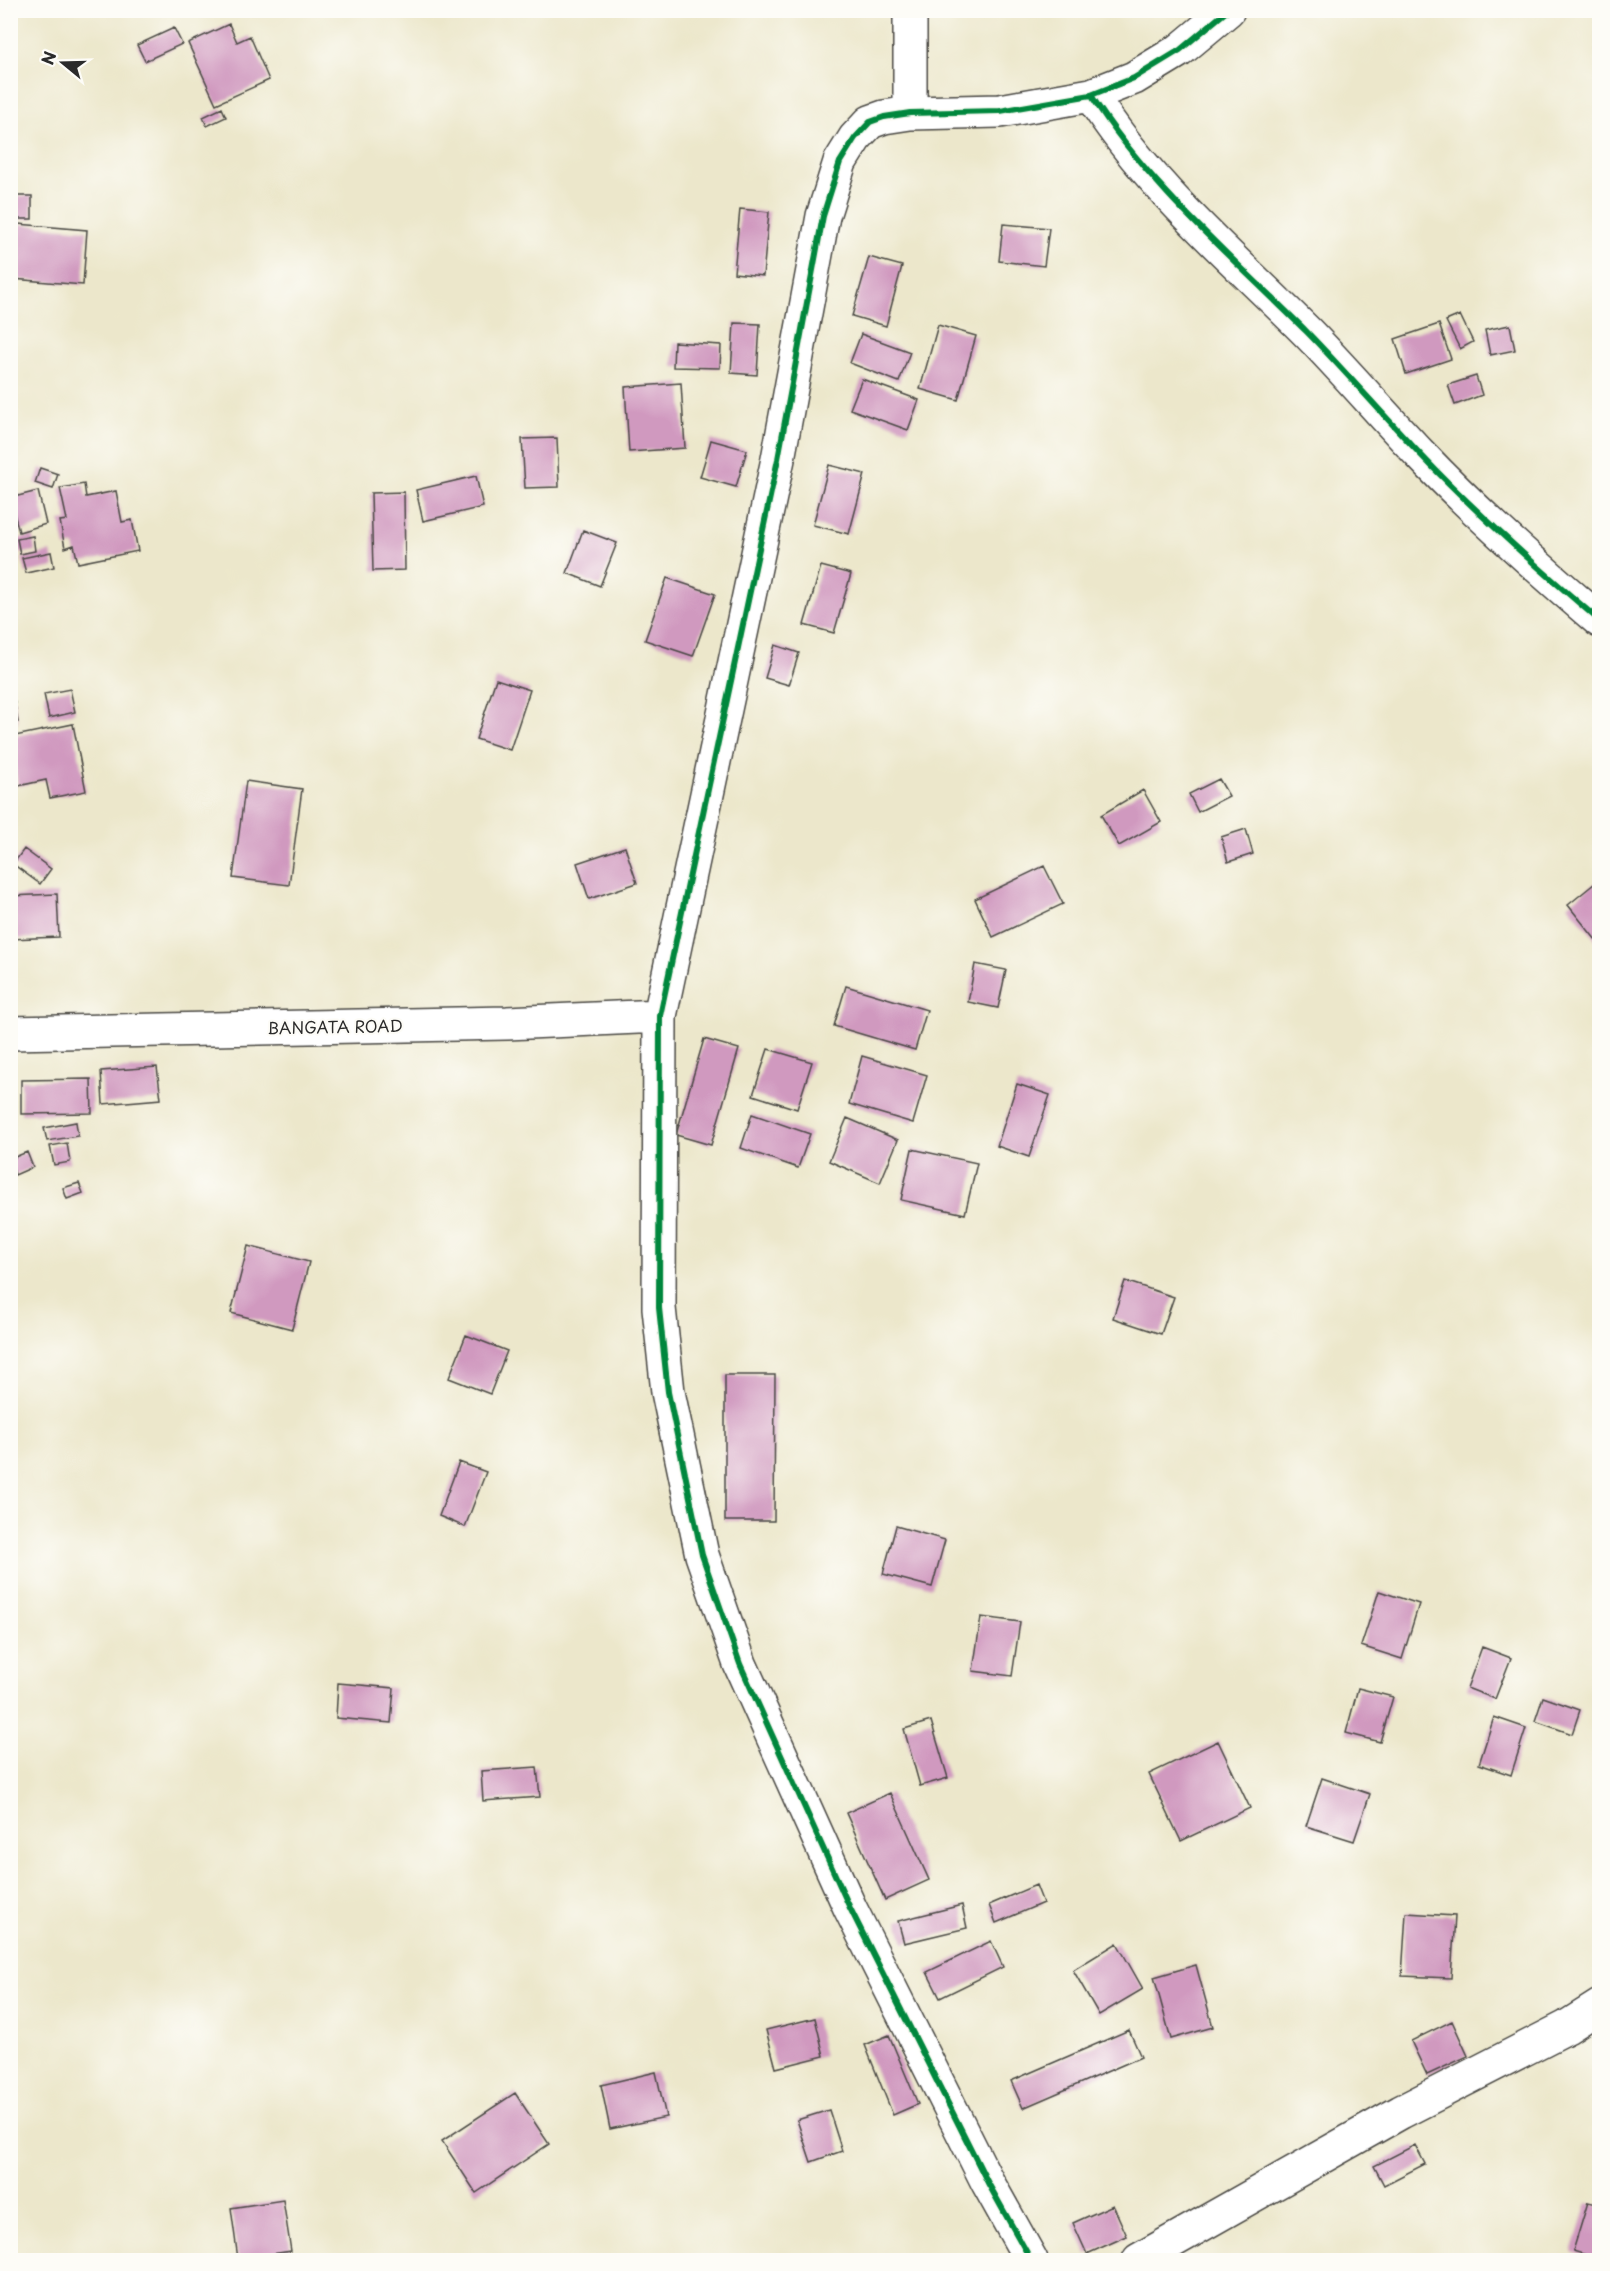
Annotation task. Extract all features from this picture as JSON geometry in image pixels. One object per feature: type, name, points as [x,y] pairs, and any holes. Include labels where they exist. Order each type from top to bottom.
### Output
[{"type":"street","points":[[910,10],[910,113]]},
{"type":"street","points":[[1031,2260],[988,2183],[850,1908],[740,1664],[702,1555],[668,1392],[659,1308],[660,1016],[778,459],[824,216],[840,162],[855,138],[870,122],[884,117],[910,113],[1000,111],[1091,95],[1134,78],[1171,56],[1228,10]]},
{"type":"street","points":[[1091,95],[1116,135],[1165,192],[1335,360],[1446,480],[1525,557],[1599,621]]},
{"type":"street","name":"BANGATA ROAD","points":[[10,1034],[507,1023],[660,1016]]},
{"type":"street","points":[[1139,2260],[1401,2112],[1567,2027],[1599,2006]]},
{"type":"building","points":[[229,24],[237,42],[250,36],[269,80],[216,104],[188,43]]},
{"type":"building","points":[[174,28],[182,44],[145,61],[137,45]]},
{"type":"building","points":[[222,108],[226,117],[207,126],[203,117]]},
{"type":"building","points":[[10,196],[32,196],[32,219],[10,219]]},
{"type":"building","points":[[740,209],[769,212],[763,276],[734,273]]},
{"type":"building","points":[[18,224],[87,230],[83,285],[13,279]]},
{"type":"building","points":[[1003,224],[1049,228],[1044,266],[999,261]]},
{"type":"building","points":[[869,257],[902,266],[886,326],[852,316]]},
{"type":"building","points":[[1460,315],[1473,342],[1460,349],[1446,321]]},
{"type":"building","points":[[734,323],[760,324],[757,375],[731,373]]},
{"type":"building","points":[[1439,324],[1451,359],[1406,374],[1395,339]]},
{"type":"building","points":[[938,325],[976,336],[958,400],[920,389]]},
{"type":"building","points":[[1510,325],[1515,350],[1490,355],[1485,330]]},
{"type":"building","points":[[861,334],[910,352],[899,382],[850,363]]},
{"type":"building","points":[[674,342],[721,345],[720,368],[673,367]]},
{"type":"building","points":[[1476,376],[1482,395],[1455,405],[1448,385]]},
{"type":"building","points":[[862,379],[919,400],[908,430],[850,409]]},
{"type":"building","points":[[681,383],[685,448],[629,452],[625,387]]},
{"type":"building","points":[[557,438],[559,487],[525,488],[522,439]]},
{"type":"building","points":[[711,440],[747,450],[736,487],[700,477]]},
{"type":"building","points":[[829,465],[865,474],[849,534],[813,525]]},
{"type":"building","points":[[40,468],[58,474],[53,489],[35,483]]},
{"type":"building","points":[[476,476],[483,507],[423,521],[416,490]]},
{"type":"building","points":[[84,484],[86,497],[116,491],[122,522],[132,520],[138,551],[78,563],[74,545],[65,548],[60,521],[67,520],[60,488]]},
{"type":"building","points":[[38,491],[46,524],[19,532],[10,498]]},
{"type":"building","points":[[404,492],[405,570],[373,571],[371,493]]},
{"type":"building","points":[[583,530],[617,543],[600,586],[567,573]]},
{"type":"building","points":[[33,536],[35,551],[20,554],[17,539]]},
{"type":"building","points":[[51,552],[54,567],[26,573],[22,558]]},
{"type":"building","points":[[821,566],[851,574],[834,633],[804,625]]},
{"type":"building","points":[[667,578],[715,594],[693,656],[645,640]]},
{"type":"building","points":[[775,645],[799,653],[789,685],[765,678]]},
{"type":"building","points":[[496,679],[530,690],[510,750],[476,739]]},
{"type":"building","points":[[70,689],[75,712],[49,718],[44,694]]},
{"type":"building","points":[[10,699],[14,699],[18,722],[10,723]]},
{"type":"building","points":[[73,724],[86,791],[50,798],[46,780],[18,786],[10,737]]},
{"type":"building","points":[[1219,779],[1229,796],[1198,812],[1189,794]]},
{"type":"building","points":[[246,781],[302,789],[289,885],[233,878]]},
{"type":"building","points":[[1143,790],[1161,822],[1119,846],[1101,815]]},
{"type":"building","points":[[1246,829],[1253,854],[1228,862],[1221,837]]},
{"type":"building","points":[[625,847],[637,883],[589,899],[577,863]]},
{"type":"building","points":[[24,849],[51,869],[40,884],[13,864]]},
{"type":"building","points":[[1044,866],[1063,904],[993,937],[975,899]]},
{"type":"building","points":[[1600,879],[1600,937],[1596,940],[1568,905]]},
{"type":"building","points":[[57,894],[59,937],[10,939],[10,896]]},
{"type":"building","points":[[975,964],[1006,970],[998,1008],[968,1002]]},
{"type":"building","points":[[846,986],[927,1010],[915,1050],[834,1026]]},
{"type":"building","points":[[704,1039],[739,1049],[711,1145],[676,1135]]},
{"type":"building","points":[[768,1049],[812,1062],[797,1109],[753,1095]]},
{"type":"building","points":[[862,1056],[927,1075],[913,1123],[849,1104]]},
{"type":"building","points":[[157,1067],[161,1099],[103,1104],[101,1071]]},
{"type":"building","points":[[91,1079],[92,1113],[21,1114],[21,1080]]},
{"type":"building","points":[[1017,1084],[1050,1095],[1029,1157],[997,1146]]},
{"type":"building","points":[[752,1114],[810,1134],[798,1168],[741,1148]]},
{"type":"building","points":[[847,1118],[898,1140],[880,1183],[829,1161]]},
{"type":"building","points":[[76,1122],[78,1136],[47,1141],[44,1128]]},
{"type":"building","points":[[67,1143],[70,1162],[54,1165],[50,1146]]},
{"type":"building","points":[[912,1149],[977,1163],[965,1214],[901,1200]]},
{"type":"building","points":[[27,1152],[33,1167],[15,1175],[10,1159]]},
{"type":"building","points":[[79,1183],[83,1193],[67,1199],[63,1188]]},
{"type":"building","points":[[248,1246],[309,1262],[292,1329],[231,1313]]},
{"type":"building","points":[[1125,1281],[1174,1297],[1161,1334],[1113,1318]]},
{"type":"building","points":[[466,1335],[507,1351],[490,1394],[449,1378]]},
{"type":"building","points":[[725,1375],[775,1375],[774,1521],[725,1521]]},
{"type":"building","points":[[459,1462],[486,1472],[465,1527],[439,1516]]},
{"type":"building","points":[[896,1526],[945,1540],[932,1587],[883,1574]]},
{"type":"building","points":[[1379,1591],[1419,1604],[1402,1659],[1361,1646]]},
{"type":"building","points":[[981,1617],[1020,1622],[1012,1676],[973,1671]]},
{"type":"building","points":[[1482,1647],[1511,1658],[1495,1699],[1467,1688]]},
{"type":"building","points":[[1600,1679],[1600,1704],[1599,1705],[1593,1680]]},
{"type":"building","points":[[338,1683],[394,1688],[391,1723],[336,1718]]},
{"type":"building","points":[[1358,1688],[1393,1697],[1380,1742],[1346,1733]]},
{"type":"building","points":[[1543,1697],[1580,1710],[1572,1734],[1535,1721]]},
{"type":"building","points":[[1494,1717],[1526,1728],[1511,1775],[1479,1764]]},
{"type":"building","points":[[931,1721],[948,1778],[920,1786],[904,1729]]},
{"type":"building","points":[[1218,1741],[1250,1808],[1181,1841],[1149,1774]]},
{"type":"building","points":[[537,1767],[540,1797],[483,1801],[481,1771]]},
{"type":"building","points":[[1322,1778],[1370,1794],[1354,1841],[1306,1826]]},
{"type":"building","points":[[890,1793],[929,1880],[885,1900],[846,1813]]},
{"type":"building","points":[[1036,1885],[1043,1903],[996,1923],[989,1905]]},
{"type":"building","points":[[962,1905],[967,1928],[904,1943],[898,1921]]},
{"type":"building","points":[[1406,1913],[1455,1916],[1451,1978],[1402,1976]]},
{"type":"building","points":[[991,1941],[1003,1967],[940,1998],[927,1972]]},
{"type":"building","points":[[1117,1943],[1143,1989],[1099,2015],[1073,1970]]},
{"type":"building","points":[[1196,1965],[1213,2027],[1171,2039],[1154,1977]]},
{"type":"building","points":[[815,2018],[824,2056],[776,2068],[766,2030]]},
{"type":"building","points":[[1452,2021],[1468,2056],[1427,2075],[1411,2041]]},
{"type":"building","points":[[1129,2030],[1141,2057],[1023,2108],[1011,2081]]},
{"type":"building","points":[[889,2035],[918,2104],[893,2115],[865,2045]]},
{"type":"building","points":[[656,2072],[666,2117],[610,2129],[601,2085]]},
{"type":"building","points":[[515,2093],[549,2144],[476,2193],[442,2141]]},
{"type":"building","points":[[829,2110],[842,2151],[811,2162],[797,2120]]},
{"type":"building","points":[[1415,2145],[1425,2164],[1384,2185],[1374,2166]]},
{"type":"building","points":[[283,2200],[291,2251],[238,2259],[231,2208]]},
{"type":"building","points":[[1588,2202],[1600,2205],[1600,2259],[1573,2251]]},
{"type":"building","points":[[1113,2205],[1127,2236],[1087,2254],[1073,2223]]},
{"type":"cycle path","points":[[1031,2260],[988,2183],[850,1908],[740,1664],[702,1555],[668,1392],[659,1308],[660,1016],[778,459],[823,216],[840,162],[855,138],[870,122],[884,117],[910,113],[1000,111],[1091,95],[1134,78],[1180,50],[1228,10]]},
{"type":"cycle path","points":[[1091,95],[1138,160],[1192,219],[1307,332],[1464,498],[1600,621]]}]
